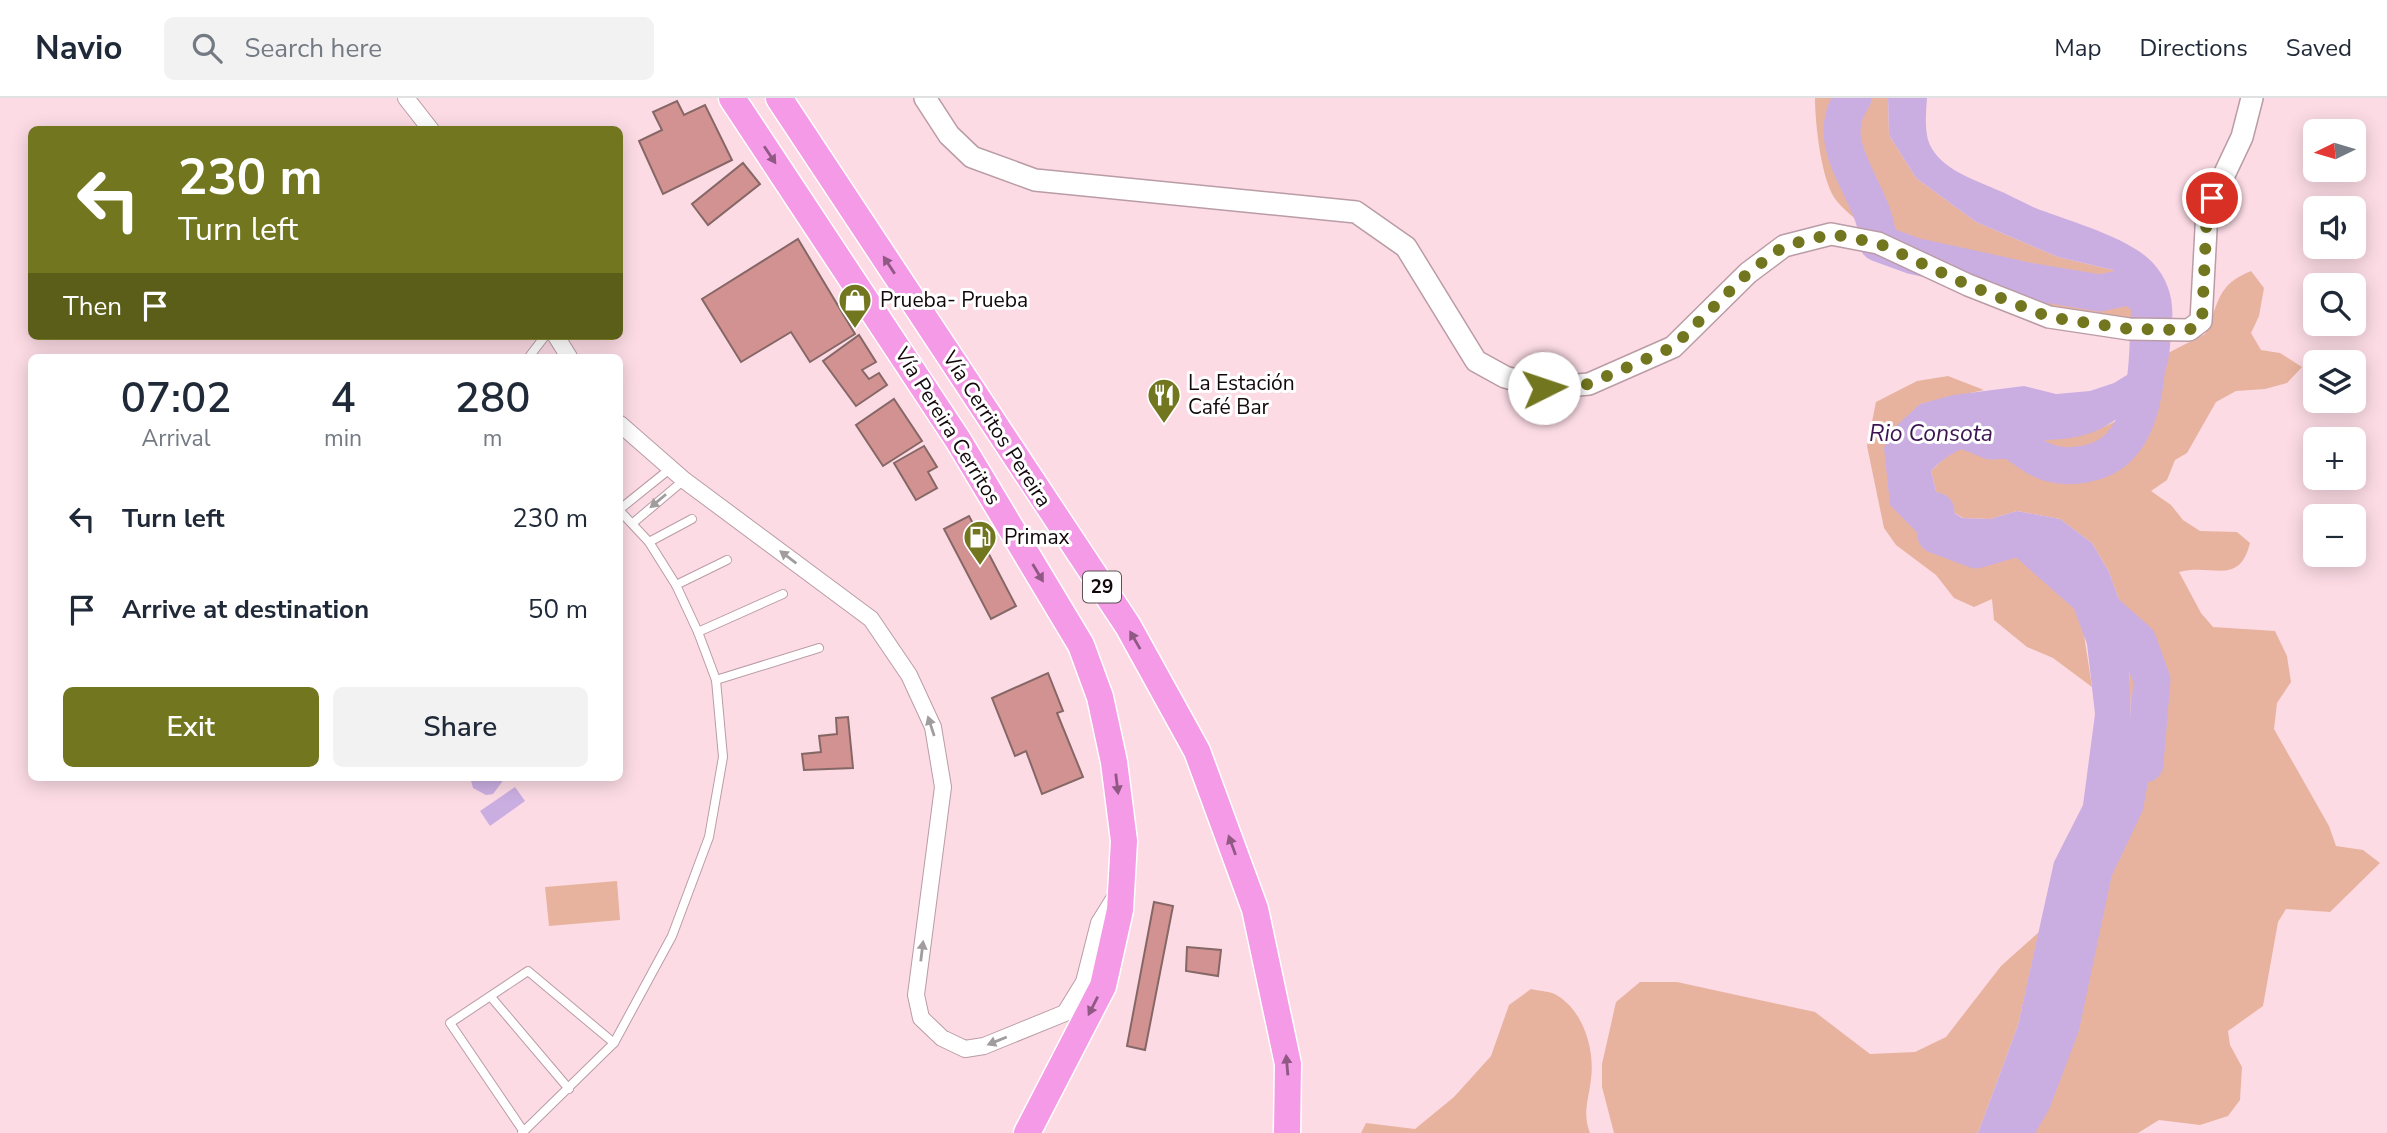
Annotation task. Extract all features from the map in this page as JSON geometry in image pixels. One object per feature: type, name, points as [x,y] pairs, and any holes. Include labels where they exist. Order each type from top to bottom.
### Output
[{"type":"highway","name":"Vía Pereira Cerritos","points":[[732,98],[918,377],[1081,645],[1100,697],[1114,762],[1124,841],[1123,885],[1103,986],[1027,1133]]},
{"type":"highway","name":"Vía Cerritos Pereira","points":[[779,98],[1128,626],[1197,751],[1255,909],[1288,1064],[1287,1133]]},
{"type":"street","points":[[406,98],[428,126]]},
{"type":"street","points":[[925,98],[949,135],[972,157],[1035,180],[1356,212],[1406,247],[1476,361],[1505,377],[1544,388],[1589,384],[1673,347],[1748,273],[1784,246],[1831,234],[1878,243],[1968,285],[2049,317],[2129,329],[2189,330],[2202,321],[2207,211],[2242,137],[2252,98]]},
{"type":"street","points":[[623,427],[684,480],[871,619],[909,675],[933,727],[943,787],[916,995],[921,1018],[942,1038],[965,1049],[984,1046],[1065,1013],[1084,982],[1099,923],[1123,885]]},
{"type":"lane","points":[[531,354],[542,340]]},
{"type":"lane","points":[[623,508],[671,468]]},
{"type":"lane","points":[[633,523],[684,480]]},
{"type":"lane","points":[[614,1044],[528,971],[450,1023],[523,1132],[614,1044],[677,925],[709,837],[723,757],[716,680],[676,585],[649,542],[623,513]]},
{"type":"lane","points":[[649,542],[692,519]]},
{"type":"lane","points":[[676,585],[727,560]]},
{"type":"lane","points":[[698,632],[783,594]]},
{"type":"lane","points":[[716,680],[819,648]]},
{"type":"lane","points":[[491,997],[569,1089]]},
{"type":"shaded area","points":[[1815,98],[1888,98],[1889,135],[1916,178],[1976,222],[2058,257],[2113,270],[2150,302],[2153,320],[2049,317],[1878,243],[1868,230],[1841,206],[1831,191],[1820,151]]},
{"type":"shaded area","points":[[2251,271],[2264,288],[2259,316],[2251,333],[2261,350],[2280,353],[2302,367],[2287,383],[2265,389],[2236,391],[2216,402],[2187,453],[2175,460],[2167,480],[2151,491],[2171,505],[2183,520],[2200,531],[2237,532],[2250,543],[2245,557],[2239,565],[2231,569],[2179,572],[2201,613],[2213,627],[2275,631],[2287,656],[2291,682],[2277,703],[2274,729],[2329,826],[2336,846],[2363,850],[2380,863],[2330,912],[2286,909],[2278,922],[2263,1006],[2228,1031],[2230,1045],[2242,1067],[2240,1100],[2228,1116],[2200,1125],[2159,1120],[2138,1133],[2023,1133],[2059,1006],[2067,940],[2094,870],[2125,805],[2132,767],[2129,649],[2121,605],[2109,572],[2092,543],[2060,519],[2017,511],[1990,519],[1963,518],[1950,510],[1936,491],[1931,471],[1951,453],[1966,446],[2087,432],[2109,424],[2130,411],[2159,377],[2168,353],[2205,334],[2225,289],[2231,282]]},
{"type":"shaded area","points":[[1948,376],[1984,390],[1920,404],[1932,547],[2021,537],[2062,576],[2083,628],[2092,687],[2053,658],[2027,647],[1994,620],[1992,599],[1974,607],[1954,598],[1936,575],[1896,545],[1884,528],[1867,446],[1876,402],[1917,381]]},
{"type":"shaded area","points":[[617,881],[620,920],[549,926],[545,887]]},
{"type":"shaded area","points":[[2039,932],[2018,1025],[1978,1133],[1614,1133],[1602,1087],[1602,1064],[1616,1002],[1640,982],[1677,982],[1815,1012],[1870,1054],[1915,1052],[1946,1037],[2001,966]]},
{"type":"shaded area","points":[[1531,989],[1552,993],[1567,1003],[1586,1033],[1592,1068],[1586,1112],[1590,1133],[1361,1133],[1366,1123],[1415,1129],[1454,1097],[1491,1056],[1509,1005]]},
{"type":"water","name":"Rio Consota","points":[[1888,98],[1927,98],[1926,128],[1930,145],[1942,161],[1958,172],[2033,207],[2113,237],[2142,253],[2163,276],[2172,305],[2170,351],[2163,374],[2147,395],[2117,419],[2096,431],[2070,438],[2008,440],[1969,446],[1931,471],[1936,491],[1950,510],[1962,518],[1990,519],[2017,511],[2060,519],[2092,543],[2109,572],[2121,605],[2129,649],[2132,767],[2125,805],[2094,870],[2067,940],[2059,1006],[2023,1133],[1978,1133],[2018,1025],[2054,862],[2083,805],[2095,714],[2087,644],[2062,576],[2021,537],[1931,547],[1890,505],[1884,448],[1895,427],[1920,404],[1953,395],[2024,386],[2056,394],[2090,391],[2114,383],[2140,367],[2153,320],[2150,302],[2113,270],[2058,257],[1976,222],[1916,178],[1889,135]]},
{"type":"water","points":[[471,781],[502,781],[493,794],[486,795],[473,788]]},
{"type":"water","points":[[515,787],[525,801],[490,826],[480,811]]},
{"type":"building","points":[[677,101],[684,115],[705,105],[732,160],[663,194],[639,141],[662,130],[653,112]]},
{"type":"building","points":[[743,163],[760,184],[708,225],[692,204]]},
{"type":"building","points":[[798,239],[855,334],[810,362],[791,332],[741,362],[702,299]]},
{"type":"building","points":[[859,335],[876,362],[862,370],[869,379],[879,373],[887,385],[856,406],[823,361]]},
{"type":"building","points":[[894,399],[922,441],[883,466],[856,425]]},
{"type":"building","points":[[924,446],[937,467],[928,472],[937,488],[916,500],[894,463]]},
{"type":"building","name":"Primax","points":[[969,516],[1016,606],[991,619],[944,529]]},
{"type":"building","points":[[1048,673],[1063,711],[1057,713],[1083,777],[1042,794],[1026,751],[1015,756],[992,698]]},
{"type":"building","points":[[848,717],[853,768],[804,770],[802,754],[821,752],[819,736],[837,734],[836,718]]},
{"type":"building","points":[[1154,902],[1173,906],[1145,1050],[1127,1046]]},
{"type":"building","points":[[1187,947],[1221,950],[1218,976],[1186,971]]},
{"type":"waterway","points":[[1853,98],[1844,116],[1842,134],[1852,170],[1875,224],[1878,243],[1914,256],[2028,281],[2100,293],[2132,286],[2150,302],[2142,398],[2135,421],[2124,441],[2108,456],[2085,464],[2064,466],[2046,462],[2012,440],[1991,441],[1954,426],[1946,429]]},
{"type":"waterway","points":[[1936,511],[1936,535],[1976,550],[2021,537],[2138,641],[2152,680],[2145,764],[2132,767],[2125,805],[2094,870],[2061,1026],[2033,1100],[2014,1133]]},
{"type":"place","name":"Prueba- Prueba","points":[[855,330]]},
{"type":"place","name":"La Estación Café Bar","points":[[1164,425]]},
{"type":"place","name":"Primax","points":[[980,567]]},
{"type":"route","points":[[1544,388],[1589,384],[1673,347],[1748,273],[1784,246],[1831,234],[1878,243],[1968,285],[2049,317],[2129,329],[2189,330],[2202,321],[2207,211],[2212,198]]}]
